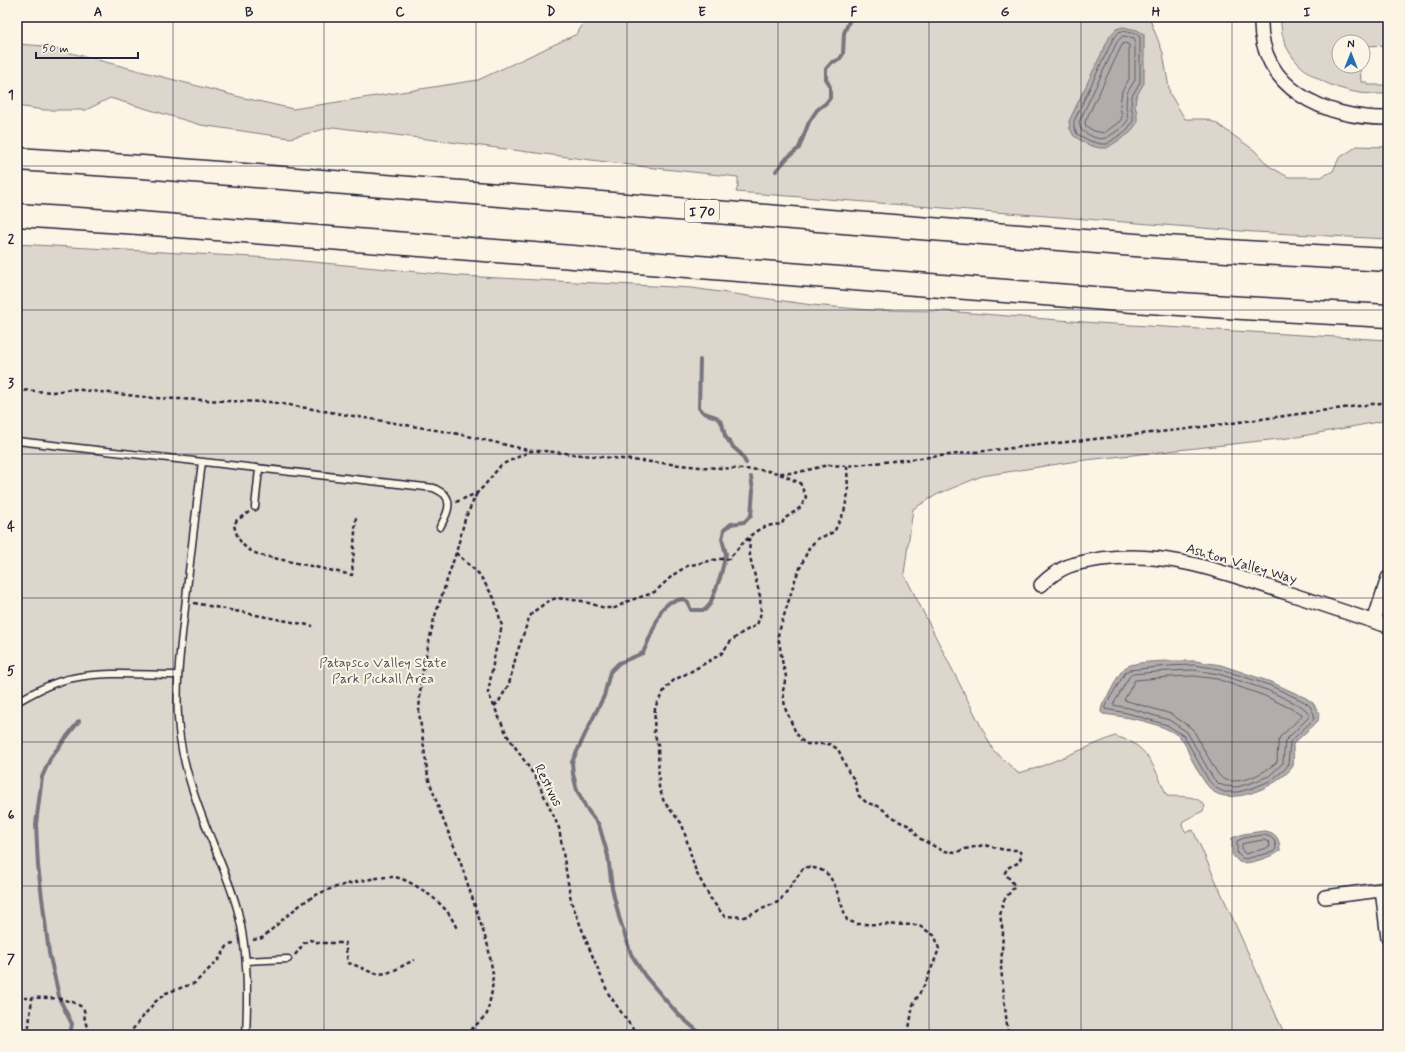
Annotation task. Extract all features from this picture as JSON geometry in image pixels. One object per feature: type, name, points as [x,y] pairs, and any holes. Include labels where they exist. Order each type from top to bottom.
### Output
[{"type":"highway","name":"I 70","points":[[17,159],[1143,245],[1388,260]]},
{"type":"highway","points":[[17,215],[155,224],[1134,301],[1388,316]]},
{"type":"street","points":[[1261,17],[1262,38],[1267,55],[1284,83],[1318,106],[1356,116],[1388,118]]},
{"type":"street","name":"Ashton Valley Way","points":[[1042,584],[1064,567],[1075,563],[1110,558],[1156,558],[1191,563],[1224,572],[1388,626]]},
{"type":"street","points":[[1374,621],[1388,578]]},
{"type":"street","points":[[1325,897],[1385,889],[1388,938]]},
{"type":"lane","points":[[17,441],[434,488],[444,494],[447,498],[448,506],[445,518],[440,527]]},
{"type":"lane","points":[[202,462],[178,675],[180,737],[195,799],[225,874],[238,912],[246,961],[248,995],[246,1035]]},
{"type":"lane","points":[[255,507],[259,469]]},
{"type":"lane","points":[[17,702],[49,686],[71,678],[88,675],[178,675]]},
{"type":"lane","points":[[246,961],[288,959]]},
{"type":"path","points":[[17,390],[52,392],[73,389],[154,398],[271,402],[459,434],[532,451],[700,467],[762,470],[778,473],[795,473],[828,465],[847,466],[1187,429],[1388,402]]},
{"type":"path","points":[[466,1035],[487,1014],[492,991],[492,974],[488,946],[460,861],[440,812],[428,777],[419,712],[421,679],[434,619],[456,553],[465,519],[477,493],[501,465],[532,451]]},
{"type":"path","points":[[847,466],[848,493],[844,512],[834,532],[818,539],[809,548],[796,577],[778,635],[786,676],[783,691],[785,708],[796,733],[801,740],[807,744],[829,744],[838,749],[849,773],[854,779],[859,796],[867,803],[878,806],[900,822],[910,826],[919,838],[943,851],[957,852],[984,845],[1004,850],[1019,850],[1022,856],[1018,863],[1007,868],[1004,873],[1014,886],[1004,900],[1000,915],[1004,933],[1001,968],[1008,1035]]},
{"type":"path","points":[[494,706],[498,703],[509,684],[516,656],[529,618],[533,612],[547,602],[556,598],[582,601],[606,608],[615,608],[628,601],[656,591],[673,575],[688,566],[718,559],[729,559],[744,541],[758,530],[773,524],[782,524],[784,519],[801,507],[806,497],[800,483],[778,473]]},
{"type":"path","points":[[448,506],[477,493]]},
{"type":"path","points":[[255,507],[237,520],[234,525],[243,546],[248,550],[260,555],[352,575],[356,518]]},
{"type":"path","points":[[749,537],[750,557],[760,596],[761,613],[757,625],[742,632],[731,641],[721,654],[674,680],[665,689],[655,707],[654,732],[658,745],[659,786],[664,802],[682,824],[696,872],[711,899],[724,916],[744,917],[780,901],[804,867],[810,867],[822,871],[830,876],[847,920],[856,924],[918,925],[935,936],[939,949],[926,982],[913,1005],[908,1035]]},
{"type":"path","name":"Restivus","points":[[456,553],[479,574],[494,598],[502,626],[495,653],[488,694],[508,735],[536,778],[559,828],[571,901],[608,993],[637,1035]]},
{"type":"path","points":[[186,601],[313,626]]},
{"type":"path","points":[[128,1035],[156,1002],[166,993],[195,983],[220,958],[228,945],[244,943],[262,938],[310,898],[325,890],[367,880],[394,877],[415,885],[440,903],[452,918],[457,929]]},
{"type":"path","points":[[288,959],[297,954],[304,943],[310,940],[320,944],[345,943],[348,963],[356,964],[375,973],[383,974],[414,960]]},
{"type":"path","points":[[17,998],[44,997],[63,1000],[80,1006],[84,1011],[90,1035]]},
{"type":"path","points":[[28,1035],[32,998]]},
{"type":"green space","points":[[587,17],[1149,17],[1163,53],[1170,94],[1185,119],[1206,119],[1216,123],[1254,150],[1269,166],[1288,177],[1321,177],[1333,171],[1339,158],[1357,146],[1388,147],[1388,239],[1254,232],[736,192],[738,177],[646,167],[333,127],[290,138],[201,125],[110,98],[86,110],[44,110],[17,106],[17,44],[44,46],[240,97],[293,109],[478,80],[577,34]]},
{"type":"green space","points":[[1281,17],[1388,17],[1388,45],[1371,46],[1371,34],[1331,34],[1331,74],[1360,74],[1361,82],[1367,82],[1368,85],[1388,85],[1388,94],[1370,94],[1345,90],[1317,78],[1305,70],[1294,59],[1287,47],[1282,33]]},
{"type":"green space","name":"Patapsco Valley State Park Pickall Area","points":[[17,244],[271,258],[461,276],[692,288],[812,305],[870,310],[945,311],[1097,323],[1388,340],[1388,420],[1297,437],[1077,461],[982,476],[938,494],[913,509],[904,574],[993,750],[1018,773],[1037,768],[1115,736],[1127,740],[1140,748],[1154,766],[1167,796],[1188,797],[1202,802],[1205,806],[1203,811],[1183,821],[1182,826],[1186,832],[1193,830],[1285,1035],[17,1035]]},
{"type":"water","points":[[1123,27],[1137,30],[1144,34],[1144,83],[1136,97],[1135,106],[1137,123],[1130,133],[1107,148],[1100,148],[1088,145],[1074,136],[1070,129],[1069,121],[1110,36],[1116,29]]},
{"type":"water","points":[[1195,661],[1221,665],[1271,682],[1306,698],[1313,703],[1319,713],[1318,721],[1293,744],[1293,766],[1276,782],[1250,794],[1240,796],[1222,795],[1214,792],[1207,785],[1200,774],[1184,741],[1173,732],[1144,721],[1103,714],[1101,712],[1104,701],[1119,675],[1126,667],[1149,662]]},
{"type":"water","points":[[1264,831],[1272,833],[1276,837],[1279,843],[1280,851],[1266,858],[1253,862],[1239,862],[1232,854],[1232,838],[1243,834]]},
{"type":"waterway","points":[[776,171],[787,158],[799,148],[809,122],[817,110],[830,98],[830,87],[826,79],[826,69],[832,62],[839,60],[843,54],[844,33],[851,17]]},
{"type":"waterway","points":[[700,360],[699,408],[704,413],[716,417],[722,423],[725,436],[733,447],[741,454],[746,463]]},
{"type":"waterway","points":[[702,1035],[679,1015],[662,996],[645,976],[631,954],[619,917],[612,888],[608,856],[599,825],[586,808],[577,790],[572,762],[604,696],[610,672],[619,663],[643,653],[662,609],[670,602],[683,599],[687,601],[691,610],[705,610],[710,604],[720,578],[726,554],[722,539],[724,530],[731,524],[744,522],[751,516],[753,490],[751,477]]},
{"type":"waterway","points":[[70,1035],[72,1024],[60,1000],[49,953],[38,866],[36,824],[42,777],[51,757],[79,721]]}]
